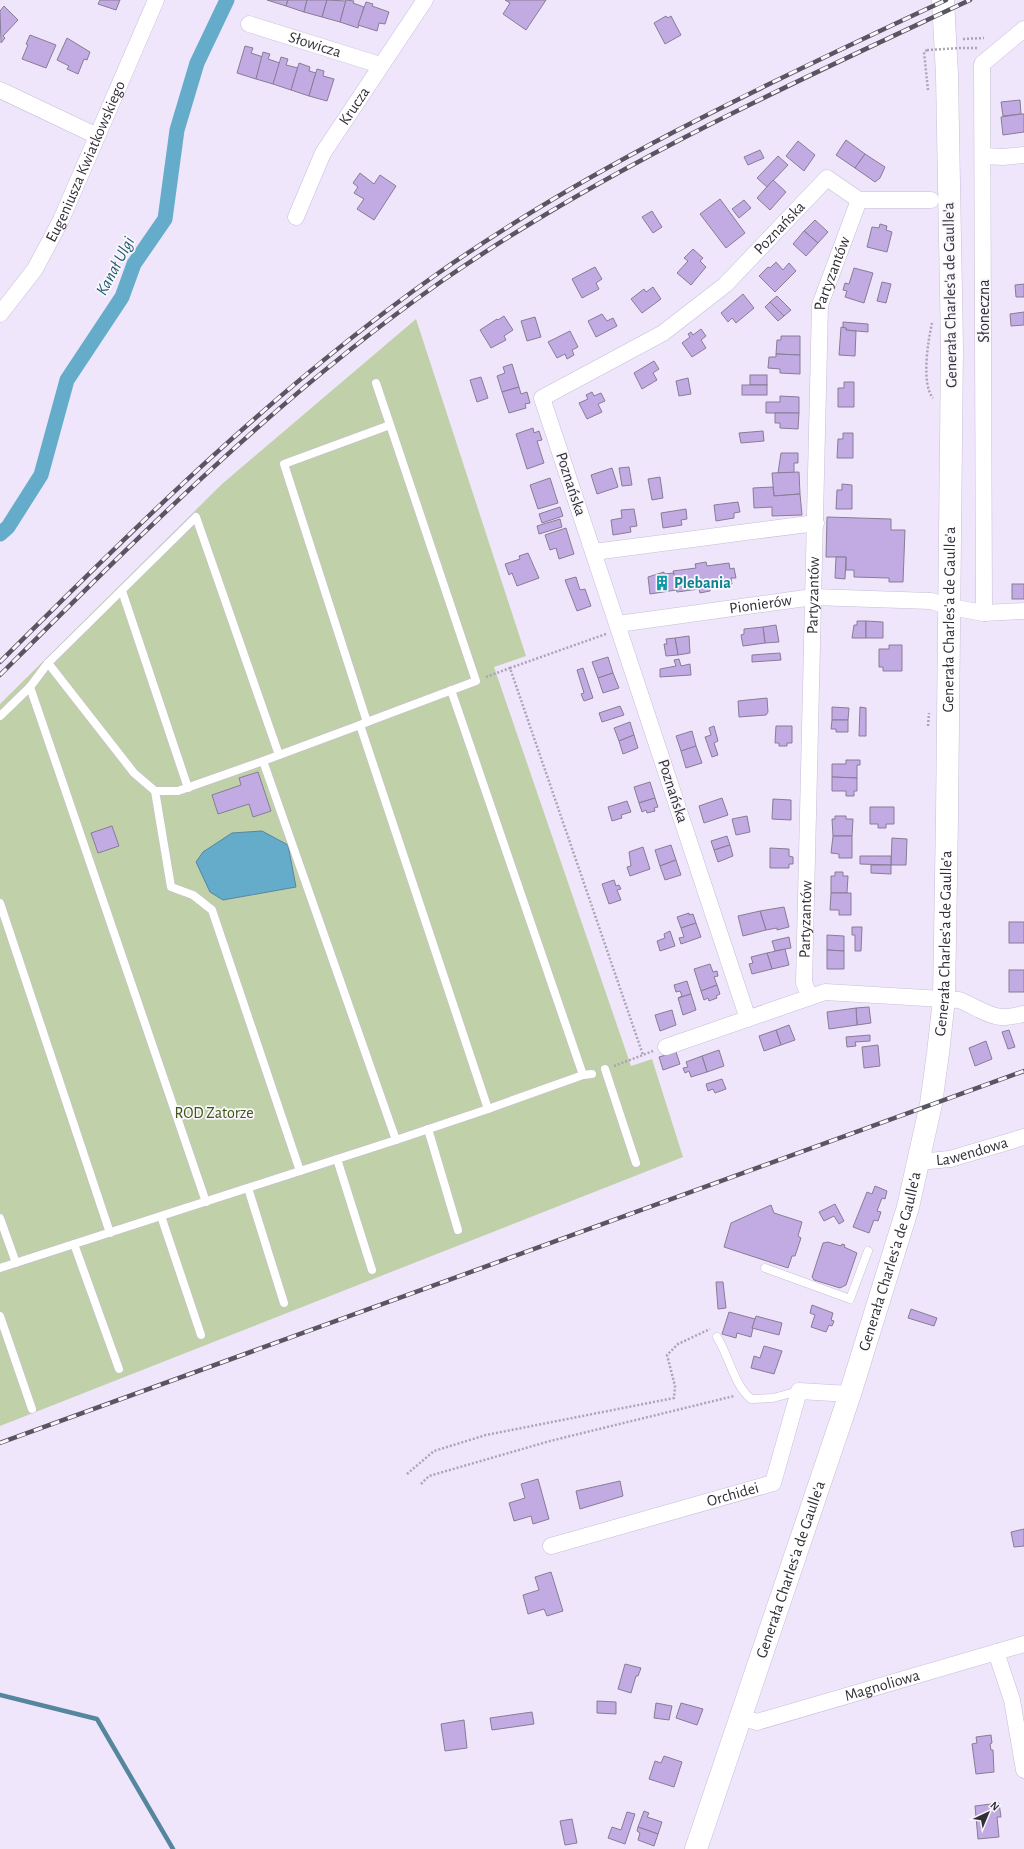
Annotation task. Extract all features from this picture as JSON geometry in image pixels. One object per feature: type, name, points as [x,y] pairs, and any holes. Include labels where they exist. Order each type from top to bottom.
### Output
[{"type":"main road","name":"Generała Charles'a de Gaulle'a","points":[[696,1849],[850,1394],[908,1207],[935,1082],[944,999],[952,347],[947,76],[943,0]]},
{"type":"street","name":"Eugeniusza Kwiatkowskiego","points":[[0,314],[35,269],[48,246],[156,0]]},
{"type":"street","name":"Krucza","points":[[296,218],[323,153],[380,65],[425,0]]},
{"type":"street","name":"Słowicza","points":[[249,24],[380,65]]},
{"type":"street","name":"Słoneczna","points":[[984,613],[984,156],[982,64],[1024,29]]},
{"type":"street","points":[[0,90],[97,136]]},
{"type":"street","points":[[984,156],[1003,157],[1024,155]]},
{"type":"street","name":"Poznańska","points":[[748,1019],[542,398],[663,334],[725,285],[827,178],[859,200]]},
{"type":"street","points":[[859,200],[931,200]]},
{"type":"street","name":"Partyzantów","points":[[810,996],[804,983],[820,305],[859,200]]},
{"type":"street","points":[[594,552],[816,523]]},
{"type":"street","name":"Pionierów","points":[[619,627],[813,597],[931,601],[950,607],[984,613],[1024,611]]},
{"type":"street","points":[[666,1047],[825,992],[960,1000],[972,1004],[993,1016],[1003,1017],[1024,1014]]},
{"type":"street","name":"Lawendowa","points":[[918,1162],[950,1159],[1024,1137]]},
{"type":"street","points":[[799,1391],[850,1394]]},
{"type":"street","name":"Orchidei","points":[[551,1546],[773,1484],[799,1391]]},
{"type":"street","name":"Magnoliowa","points":[[740,1717],[757,1722],[1024,1644]]},
{"type":"street","points":[[996,1652],[1012,1700],[1024,1770]]},
{"type":"lane","points":[[48,663],[134,774],[155,791],[178,791],[188,788],[476,681],[376,383]]},
{"type":"lane","points":[[390,424],[284,464],[363,723],[488,1109]]},
{"type":"lane","points":[[0,716],[30,687],[48,663],[196,517],[279,755]]},
{"type":"lane","points":[[122,591],[188,788]]},
{"type":"lane","points":[[30,687],[206,1202]]},
{"type":"lane","points":[[451,690],[583,1075]]},
{"type":"lane","points":[[263,761],[396,1140]]},
{"type":"lane","points":[[155,791],[171,887],[193,895],[212,910],[300,1171]]},
{"type":"lane","points":[[0,903],[110,1233]]},
{"type":"lane","points":[[605,1069],[636,1163]]},
{"type":"lane","points":[[0,1268],[396,1140],[583,1075],[592,1074]]},
{"type":"lane","points":[[428,1129],[458,1230]]},
{"type":"lane","points":[[337,1159],[372,1270]]},
{"type":"lane","points":[[248,1188],[284,1303]]},
{"type":"lane","points":[[161,1216],[201,1335]]},
{"type":"lane","points":[[0,1218],[16,1263]]},
{"type":"lane","points":[[74,1244],[119,1369]]},
{"type":"lane","points":[[765,1268],[850,1299],[868,1250]]},
{"type":"lane","points":[[0,1316],[32,1409]]},
{"type":"lane","points":[[717,1337],[725,1351],[732,1372],[744,1394],[751,1399],[772,1398],[799,1391]]},
{"type":"path","points":[[956,39],[984,38]]},
{"type":"path","points":[[928,93],[924,52],[927,50],[961,48]]},
{"type":"path","points":[[933,398],[928,392],[928,345],[934,316]]},
{"type":"path","points":[[476,681],[619,627]]},
{"type":"path","points":[[510,668],[643,1055]]},
{"type":"path","points":[[605,1069],[666,1047]]},
{"type":"path","points":[[407,1474],[434,1451],[486,1435],[674,1398],[675,1386],[667,1355],[678,1344],[707,1329],[715,1328],[717,1337]]},
{"type":"path","points":[[421,1484],[429,1476],[435,1474],[550,1441],[744,1394]]},
{"type":"green space","name":"ROD Zatorze","points":[[416,319],[526,656],[494,667],[631,1066],[652,1059],[683,1157],[0,1426],[0,704],[222,484]],"holes":[[[288,845],[296,887],[223,900]]]},
{"type":"water","points":[[262,831],[288,845],[296,887],[223,900],[210,892],[196,862],[203,852],[232,833]]},
{"type":"building","points":[[100,0],[120,0],[116,10],[98,4]]},
{"type":"building","points":[[267,0],[288,0],[286,6]]},
{"type":"building","points":[[288,0],[307,0],[304,12],[286,6]]},
{"type":"building","points":[[307,0],[327,0],[322,17],[304,12]]},
{"type":"building","points":[[327,0],[346,1],[340,22],[322,17]]},
{"type":"building","points":[[346,0],[354,1],[353,3],[364,7],[358,28],[340,22]]},
{"type":"building","points":[[505,0],[546,0],[526,30],[503,14],[510,3]]},
{"type":"building","points":[[366,2],[373,4],[372,6],[389,12],[385,24],[379,23],[377,31],[358,25]]},
{"type":"building","points":[[4,6],[18,20],[3,36],[5,38],[1,43],[0,11]]},
{"type":"building","points":[[666,16],[668,18],[671,16],[681,35],[665,44],[654,23]]},
{"type":"building","points":[[30,35],[56,45],[46,68],[22,59],[28,45],[26,44]]},
{"type":"building","points":[[67,38],[90,52],[87,60],[84,59],[78,74],[67,69],[69,66],[57,60]]},
{"type":"building","points":[[245,46],[253,48],[251,53],[263,57],[256,79],[237,73]]},
{"type":"building","points":[[263,52],[270,54],[268,59],[280,63],[273,84],[256,79]]},
{"type":"building","points":[[281,57],[288,59],[286,65],[298,68],[291,90],[273,84]]},
{"type":"building","points":[[299,63],[310,67],[309,71],[316,73],[309,96],[291,90]]},
{"type":"building","points":[[317,69],[324,71],[323,76],[334,79],[327,101],[309,96]]},
{"type":"building","points":[[1020,100],[1021,114],[1003,116],[1001,102]]},
{"type":"building","points":[[1024,114],[1024,132],[1003,135],[1001,117]]},
{"type":"building","points":[[846,140],[865,154],[855,168],[836,155]]},
{"type":"building","points":[[798,141],[815,155],[804,171],[786,156]]},
{"type":"building","points":[[760,150],[764,158],[748,165],[744,157]]},
{"type":"building","points":[[865,154],[885,167],[880,178],[875,182],[855,168]]},
{"type":"building","points":[[778,156],[788,165],[767,187],[757,178]]},
{"type":"building","points":[[360,173],[374,184],[380,175],[396,186],[374,220],[357,209],[364,199],[354,193],[358,187],[353,183]]},
{"type":"building","points":[[773,180],[786,192],[770,210],[757,198]]},
{"type":"building","points":[[720,199],[745,233],[726,248],[700,214]]},
{"type":"building","points":[[744,200],[751,208],[739,218],[732,209]]},
{"type":"building","points":[[652,211],[662,227],[653,233],[642,217]]},
{"type":"building","points":[[815,220],[828,232],[818,243],[804,231]]},
{"type":"building","points":[[880,224],[887,226],[886,230],[892,232],[887,252],[867,247],[872,227],[879,228]]},
{"type":"building","points":[[804,231],[818,243],[806,256],[793,244]]},
{"type":"building","points":[[693,249],[703,258],[700,261],[706,267],[691,285],[677,273],[688,261],[684,258]]},
{"type":"building","points":[[776,262],[783,270],[789,263],[796,271],[775,292],[759,276],[768,267],[770,268]]},
{"type":"building","points":[[595,267],[602,279],[596,283],[599,289],[582,298],[572,279]]},
{"type":"building","points":[[854,268],[873,273],[864,303],[845,297],[847,291],[843,290],[845,283],[849,284]]},
{"type":"building","points":[[882,282],[891,284],[886,303],[877,301]]},
{"type":"building","points":[[1024,284],[1024,297],[1016,297],[1015,285]]},
{"type":"building","points":[[653,287],[661,299],[642,313],[631,299],[644,289],[646,292]]},
{"type":"building","points":[[743,294],[754,308],[736,323],[732,318],[728,322],[721,313]]},
{"type":"building","points":[[777,296],[791,310],[784,316],[770,302]]},
{"type":"building","points":[[770,302],[784,316],[778,321],[765,307]]},
{"type":"building","points":[[1024,312],[1024,325],[1011,326],[1010,314]]},
{"type":"building","points":[[602,314],[607,321],[613,318],[617,326],[596,337],[588,321]]},
{"type":"building","points":[[504,316],[513,330],[504,336],[506,340],[491,348],[480,330]]},
{"type":"building","points":[[535,317],[541,337],[527,341],[521,321]]},
{"type":"building","points":[[843,322],[868,324],[868,332],[846,330],[846,328],[843,328]]},
{"type":"building","points":[[841,327],[846,328],[846,330],[856,331],[855,356],[839,355]]},
{"type":"building","points":[[701,329],[706,336],[701,340],[706,348],[692,357],[682,343],[690,337],[688,334],[691,332],[693,335]]},
{"type":"building","points":[[570,331],[578,347],[572,350],[574,355],[567,359],[565,354],[557,358],[548,342]]},
{"type":"building","points":[[781,336],[800,336],[800,355],[776,354],[777,340],[781,340]]},
{"type":"building","points":[[776,354],[800,355],[800,374],[780,373],[780,369],[768,368],[769,357],[776,357]]},
{"type":"building","points":[[654,361],[659,369],[653,373],[657,380],[642,389],[634,373]]},
{"type":"building","points":[[512,364],[519,387],[502,392],[497,376],[505,373],[503,367]]},
{"type":"building","points":[[750,375],[767,375],[767,385],[750,385]]},
{"type":"building","points":[[481,377],[488,398],[477,402],[470,380]]},
{"type":"building","points":[[688,378],[691,394],[679,396],[676,381]]},
{"type":"building","points":[[844,382],[854,382],[854,407],[838,407],[838,388],[844,388]]},
{"type":"building","points":[[742,385],[767,385],[767,395],[742,395]]},
{"type":"building","points":[[519,387],[521,394],[527,392],[530,403],[525,404],[526,408],[509,413],[502,392]]},
{"type":"building","points":[[592,392],[594,396],[601,393],[605,401],[598,404],[602,412],[587,419],[579,403],[588,399],[586,395]]},
{"type":"building","points":[[780,396],[799,397],[799,413],[766,413],[766,402],[780,402]]},
{"type":"building","points":[[775,413],[799,413],[798,429],[780,428],[780,423],[775,423]]},
{"type":"building","points":[[533,428],[534,433],[539,431],[542,440],[537,441],[544,463],[527,469],[516,434]]},
{"type":"building","points":[[763,431],[764,441],[741,443],[739,433]]},
{"type":"building","points":[[843,433],[853,433],[853,458],[837,458],[838,439],[843,439]]},
{"type":"building","points":[[781,453],[798,453],[798,463],[794,463],[794,473],[778,473]]},
{"type":"building","points":[[629,467],[632,485],[622,486],[619,468]]},
{"type":"building","points":[[612,468],[618,487],[597,494],[591,475]]},
{"type":"building","points":[[799,472],[800,494],[774,496],[772,473]]},
{"type":"building","points":[[660,477],[663,498],[652,500],[648,479]]},
{"type":"building","points":[[550,478],[558,503],[538,509],[530,485]]},
{"type":"building","points":[[842,484],[852,485],[852,509],[836,509],[837,490],[842,490]]},
{"type":"building","points":[[773,487],[774,496],[800,494],[802,515],[772,516],[772,507],[754,508],[753,488]]},
{"type":"building","points":[[738,502],[740,512],[734,513],[734,518],[716,521],[714,505]]},
{"type":"building","points":[[560,507],[563,516],[542,523],[539,514]]},
{"type":"building","points":[[634,509],[637,526],[630,527],[631,532],[613,535],[611,520],[622,518],[621,510]]},
{"type":"building","points":[[686,509],[687,519],[681,520],[682,525],[663,528],[661,513]]},
{"type":"building","points":[[827,517],[891,519],[891,530],[905,530],[903,582],[889,582],[889,578],[854,577],[854,570],[846,570],[846,557],[826,557]]},
{"type":"building","points":[[560,519],[562,527],[539,534],[537,526]]},
{"type":"building","points":[[566,528],[574,554],[559,559],[556,548],[550,550],[545,535]]},
{"type":"building","points":[[528,553],[539,578],[517,586],[512,573],[509,575],[505,564],[520,559],[519,556]]},
{"type":"building","points":[[836,557],[846,557],[845,579],[835,578]]},
{"type":"building","points":[[706,562],[707,566],[729,563],[730,569],[734,568],[736,578],[731,578],[732,584],[710,587],[710,591],[700,593],[699,589],[677,592],[673,571],[696,568],[695,564]]},
{"type":"building","name":"Plebania","points":[[664,572],[664,574],[674,573],[676,590],[650,594],[648,577]]},
{"type":"building","points":[[576,577],[580,590],[585,589],[591,606],[577,611],[565,580]]},
{"type":"building","points":[[1012,584],[1024,584],[1024,599],[1012,599]]},
{"type":"building","points":[[857,621],[866,621],[866,638],[852,638],[854,625],[857,625]]},
{"type":"building","points":[[866,621],[883,622],[883,638],[866,638]]},
{"type":"building","points":[[776,625],[779,642],[765,643],[763,627]]},
{"type":"building","points":[[763,627],[765,643],[743,646],[741,635],[744,634],[744,629]]},
{"type":"building","points":[[689,636],[690,653],[678,655],[675,638]]},
{"type":"building","points":[[675,638],[678,655],[666,656],[664,644],[667,644],[666,639]]},
{"type":"building","points":[[889,645],[902,645],[902,671],[883,671],[883,667],[879,667],[879,649],[889,649]]},
{"type":"building","points":[[780,653],[781,660],[752,662],[752,655]]},
{"type":"building","points":[[608,657],[613,673],[598,678],[592,662]]},
{"type":"building","points":[[679,659],[681,666],[690,664],[691,675],[660,677],[660,669],[676,666],[674,660]]},
{"type":"building","points":[[583,668],[593,698],[584,701],[581,694],[584,693],[577,670]]},
{"type":"building","points":[[613,673],[619,688],[603,693],[598,678]]},
{"type":"building","points":[[767,698],[768,712],[766,715],[739,717],[738,701]]},
{"type":"building","points":[[620,706],[624,715],[602,722],[599,713]]},
{"type":"building","points":[[832,707],[849,708],[848,720],[832,720]]},
{"type":"building","points":[[860,707],[866,708],[866,736],[859,736]]},
{"type":"building","points":[[832,720],[848,720],[848,732],[836,732],[836,729],[831,729]]},
{"type":"building","points":[[630,722],[634,735],[619,741],[614,728]]},
{"type":"building","points":[[714,726],[718,741],[714,743],[718,755],[712,757],[705,737],[711,735],[709,728]]},
{"type":"building","points":[[776,726],[792,726],[792,743],[787,743],[787,746],[779,746],[779,743],[775,743]]},
{"type":"building","points":[[692,731],[696,746],[681,751],[676,736]]},
{"type":"building","points":[[634,735],[638,748],[623,754],[619,741]]},
{"type":"building","points":[[696,746],[702,763],[686,768],[681,751]]},
{"type":"building","points":[[846,760],[860,760],[860,765],[857,765],[857,778],[832,777],[832,764],[846,764]]},
{"type":"building","points":[[258,772],[271,811],[253,817],[249,804],[218,814],[212,795],[241,785],[239,778]]},
{"type":"building","points":[[832,777],[857,778],[857,791],[854,791],[854,796],[846,796],[846,791],[832,791]]},
{"type":"building","points":[[650,782],[655,798],[639,803],[634,787]]},
{"type":"building","points":[[655,798],[658,807],[654,808],[655,811],[647,813],[646,810],[642,812],[639,803]]},
{"type":"building","points":[[722,798],[728,815],[704,823],[699,806]]},
{"type":"building","points":[[773,799],[791,800],[791,820],[772,819]]},
{"type":"building","points":[[627,801],[631,812],[621,815],[622,818],[612,821],[608,807]]},
{"type":"building","points":[[870,807],[894,807],[894,824],[886,824],[886,828],[878,828],[878,824],[870,824]]},
{"type":"building","points":[[747,816],[750,832],[736,835],[732,819]]},
{"type":"building","points":[[835,816],[846,816],[846,819],[853,819],[852,836],[833,836],[832,819],[835,819]]},
{"type":"building","points":[[112,826],[119,846],[98,853],[91,833]]},
{"type":"building","points":[[727,836],[730,845],[714,850],[711,841]]},
{"type":"building","points":[[833,836],[852,836],[852,858],[839,858],[839,854],[831,853]]},
{"type":"building","points":[[892,838],[907,839],[906,865],[891,865]]},
{"type":"building","points":[[671,845],[676,860],[660,866],[655,850]]},
{"type":"building","points":[[730,845],[733,856],[718,862],[714,850]]},
{"type":"building","points":[[643,847],[650,869],[630,876],[627,867],[631,866],[629,852]]},
{"type":"building","points":[[770,848],[789,849],[789,856],[793,857],[793,864],[789,864],[789,868],[770,868]]},
{"type":"building","points":[[860,856],[891,856],[891,865],[860,864]]},
{"type":"building","points":[[676,860],[681,875],[665,880],[660,866]]},
{"type":"building","points":[[871,865],[891,865],[891,874],[871,873]]},
{"type":"building","points":[[835,872],[843,872],[843,876],[848,876],[847,893],[831,893],[831,876],[835,876]]},
{"type":"building","points":[[614,880],[616,886],[619,885],[621,889],[617,890],[621,900],[609,904],[602,884]]},
{"type":"building","points":[[831,893],[851,893],[851,915],[839,915],[839,910],[830,910]]},
{"type":"building","points":[[784,907],[789,927],[777,930],[777,928],[766,930],[760,911]]},
{"type":"building","points":[[760,911],[766,930],[743,936],[738,916]]},
{"type":"building","points":[[689,913],[689,915],[693,914],[696,923],[681,928],[677,917]]},
{"type":"building","points":[[1009,922],[1024,922],[1024,943],[1009,943]]},
{"type":"building","points":[[696,923],[701,937],[681,944],[679,938],[684,937],[681,928]]},
{"type":"building","points":[[852,927],[862,927],[861,951],[855,951],[855,935],[852,935]]},
{"type":"building","points":[[670,931],[675,946],[660,951],[657,941],[665,938],[664,934]]},
{"type":"building","points":[[827,935],[844,936],[844,951],[827,950]]},
{"type":"building","points":[[789,937],[791,948],[775,951],[772,941]]},
{"type":"building","points":[[785,949],[789,965],[772,969],[767,953]]},
{"type":"building","points":[[827,950],[844,951],[844,969],[827,969]]},
{"type":"building","points":[[767,953],[772,969],[752,974],[749,964],[753,963],[751,957]]},
{"type":"building","points":[[710,964],[713,972],[717,971],[718,976],[714,977],[717,985],[701,991],[694,969]]},
{"type":"building","points":[[1009,970],[1024,970],[1024,992],[1009,992]]},
{"type":"building","points":[[687,981],[691,994],[678,998],[682,996],[680,991],[676,992],[674,985]]},
{"type":"building","points":[[717,985],[720,994],[716,996],[717,998],[709,1001],[708,998],[704,1000],[701,991]]},
{"type":"building","points":[[691,994],[696,1010],[683,1015],[678,998]]},
{"type":"building","points":[[869,1007],[871,1023],[857,1025],[856,1008]]},
{"type":"building","points":[[856,1008],[857,1025],[829,1029],[827,1012]]},
{"type":"building","points":[[672,1010],[676,1025],[660,1031],[655,1015]]},
{"type":"building","points":[[789,1025],[795,1040],[781,1045],[776,1030]]},
{"type":"building","points":[[776,1030],[781,1045],[764,1051],[759,1036]]},
{"type":"building","points":[[1009,1030],[1015,1047],[1008,1049],[1002,1032]]},
{"type":"building","points":[[870,1035],[870,1041],[855,1042],[856,1046],[847,1047],[846,1037]]},
{"type":"building","points":[[986,1041],[992,1059],[975,1066],[969,1048]]},
{"type":"building","points":[[878,1045],[880,1066],[864,1068],[862,1047]]},
{"type":"building","points":[[719,1050],[724,1066],[707,1072],[702,1056]]},
{"type":"building","points":[[676,1052],[680,1064],[663,1070],[659,1057]]},
{"type":"building","points":[[702,1056],[707,1072],[691,1077],[689,1071],[685,1073],[683,1068],[688,1067],[686,1062]]},
{"type":"building","points":[[722,1079],[726,1089],[715,1093],[713,1089],[708,1091],[706,1084]]},
{"type":"building","points":[[875,1186],[887,1191],[885,1199],[882,1198],[877,1211],[881,1212],[878,1221],[874,1220],[869,1233],[853,1227],[867,1192],[872,1194]]},
{"type":"building","points":[[835,1204],[844,1221],[839,1224],[834,1216],[824,1221],[819,1212]]},
{"type":"building","points":[[771,1205],[774,1213],[802,1222],[798,1236],[801,1238],[795,1256],[792,1256],[788,1268],[724,1247],[731,1223]]},
{"type":"building","points":[[828,1242],[841,1246],[842,1244],[845,1245],[844,1247],[857,1253],[846,1285],[840,1288],[814,1280],[812,1277],[823,1243]]},
{"type":"building","points":[[716,1282],[723,1282],[726,1308],[718,1309]]},
{"type":"building","points":[[812,1305],[833,1313],[831,1320],[834,1321],[832,1326],[829,1325],[826,1332],[811,1327],[815,1315],[810,1313]]},
{"type":"building","points":[[911,1309],[937,1318],[934,1326],[908,1318]]},
{"type":"building","points":[[729,1312],[755,1319],[751,1337],[737,1333],[736,1338],[722,1334]]},
{"type":"building","points":[[756,1316],[782,1323],[779,1335],[752,1328]]},
{"type":"building","points":[[764,1346],[782,1351],[774,1374],[751,1368],[754,1356],[760,1358]]},
{"type":"building","points":[[538,1479],[549,1519],[533,1524],[531,1516],[514,1521],[509,1503],[525,1498],[521,1484]]},
{"type":"building","points":[[620,1481],[623,1496],[580,1509],[576,1491]]},
{"type":"building","points":[[1024,1529],[1024,1546],[1014,1547],[1011,1532]]},
{"type":"building","points":[[551,1572],[563,1611],[547,1616],[544,1609],[528,1614],[523,1595],[539,1590],[535,1577]]},
{"type":"building","points":[[625,1664],[641,1668],[638,1676],[636,1676],[631,1693],[618,1689]]},
{"type":"building","points":[[597,1701],[616,1702],[616,1714],[597,1713]]},
{"type":"building","points":[[656,1703],[672,1706],[669,1720],[654,1718]]},
{"type":"building","points":[[681,1703],[703,1709],[697,1725],[676,1718]]},
{"type":"building","points":[[532,1712],[534,1724],[492,1730],[490,1718]]},
{"type":"building","points":[[464,1720],[467,1748],[445,1751],[441,1724]]},
{"type":"building","points":[[991,1735],[992,1743],[990,1744],[991,1750],[993,1750],[994,1772],[976,1774],[972,1744],[977,1743],[976,1737]]},
{"type":"building","points":[[664,1756],[682,1762],[674,1787],[649,1779],[655,1761],[661,1763]]},
{"type":"building","points":[[999,1803],[1001,1817],[997,1817],[999,1837],[978,1839],[975,1806]]},
{"type":"building","points":[[644,1811],[649,1813],[647,1817],[662,1822],[658,1834],[638,1827]]},
{"type":"building","points":[[627,1812],[635,1814],[625,1844],[608,1838],[612,1827],[621,1830]]},
{"type":"building","points":[[572,1819],[577,1843],[565,1845],[560,1821]]},
{"type":"building","points":[[638,1827],[658,1834],[654,1846],[638,1840],[640,1833],[637,1831]]},
{"type":"waterway","name":"Kanał Ulgi","points":[[0,534],[8,527],[41,475],[67,380],[122,297],[134,264],[165,219],[177,130],[197,63],[227,0]]},
{"type":"waterway","points":[[0,1695],[97,1719],[173,1849]]},
{"type":"railway","points":[[0,662],[157,508],[264,410],[377,318],[437,274],[497,234],[621,160],[750,93],[946,0]]},
{"type":"railway","points":[[0,675],[105,570],[212,468],[324,371],[382,325],[442,281],[504,240],[633,164],[767,96],[970,0]]},
{"type":"railway","points":[[0,1443],[1024,1071]]},
{"type":"place","name":"Plebania","points":[[662,583]]}]
